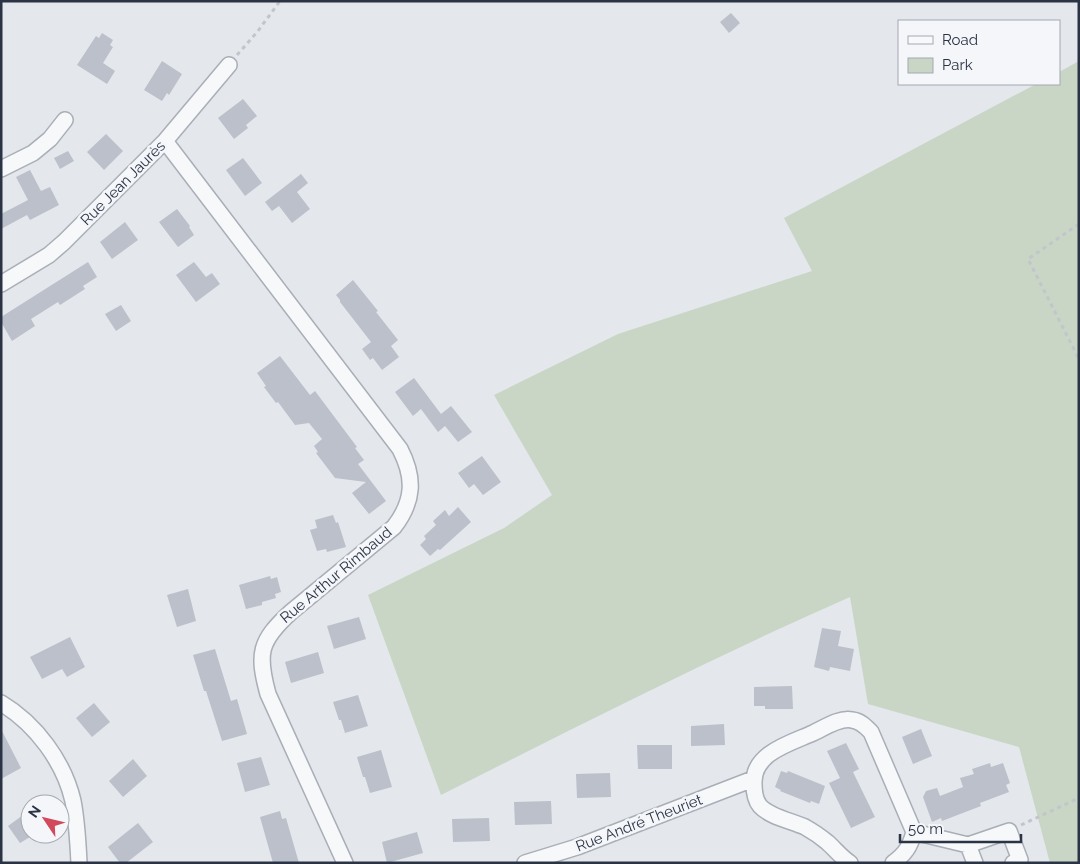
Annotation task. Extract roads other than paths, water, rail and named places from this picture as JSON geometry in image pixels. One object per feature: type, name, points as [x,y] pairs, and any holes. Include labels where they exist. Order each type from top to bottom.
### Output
[{"type":"street","name":"Rue Jean Jaurès","points":[[1,284],[49,255],[64,242],[165,141],[229,65]]},
{"type":"street","points":[[1,169],[33,153],[50,139],[65,120]]},
{"type":"street","name":"Rue Arthur Rimbaud","points":[[165,141],[400,449],[407,462],[410,490],[408,504],[403,516],[394,527],[276,625],[266,640],[262,656],[262,672],[268,694],[345,863]]},
{"type":"street","points":[[1,703],[32,727],[49,749],[63,772],[72,800],[78,834],[79,863]]},
{"type":"street","points":[[850,863],[826,841],[806,828],[772,814],[760,806],[754,793],[753,779],[757,768],[764,758],[774,751],[839,721],[851,719],[862,723],[871,732],[914,832],[911,844],[902,856],[892,863]]},
{"type":"street","name":"Rue André Theuriet","points":[[524,863],[577,847],[753,779]]},
{"type":"street","points":[[914,832],[968,845],[1009,831],[1020,860],[1013,863]]},
{"type":"street","points":[[968,845],[975,863]]}]
